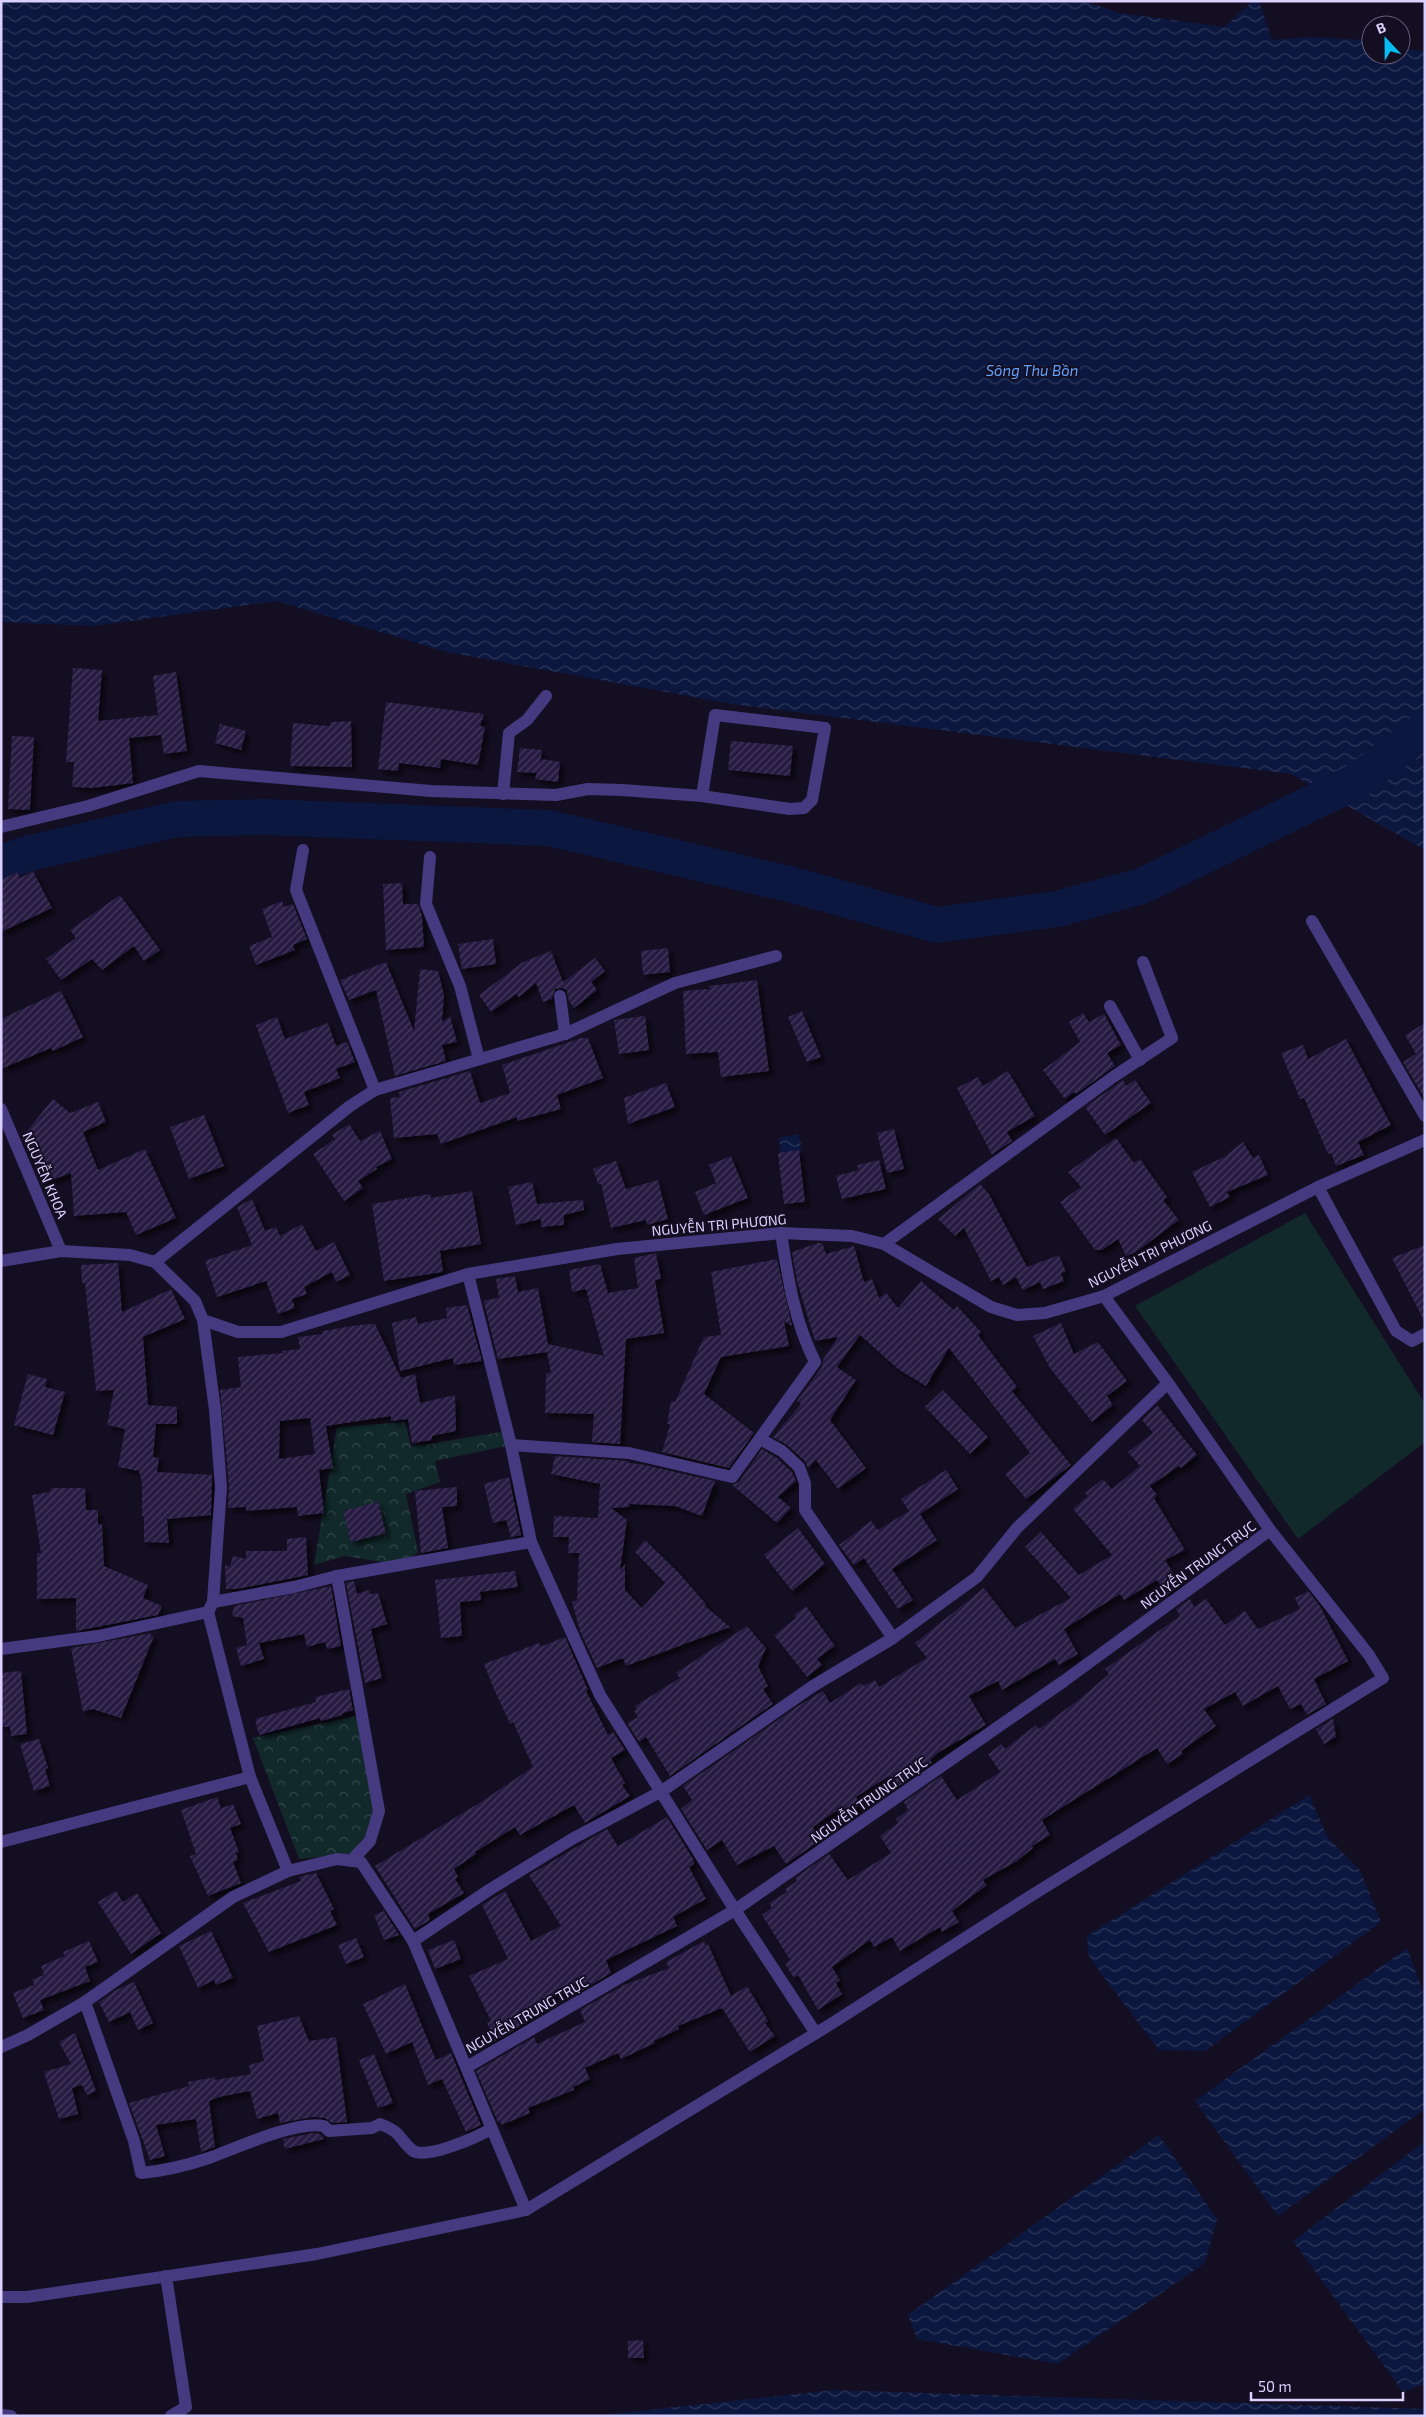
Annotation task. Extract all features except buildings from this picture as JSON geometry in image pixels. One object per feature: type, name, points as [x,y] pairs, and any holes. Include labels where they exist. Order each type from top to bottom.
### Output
[{"type":"street","points":[[503,794],[509,733],[527,720],[546,696]]},
{"type":"street","points":[[1,827],[88,806],[199,771],[431,792],[556,795],[588,789],[702,796],[790,809],[804,808],[812,800],[825,728],[715,715],[702,796]]},
{"type":"street","points":[[304,850],[296,890],[375,1090]]},
{"type":"street","points":[[430,857],[426,904],[460,986],[478,1059]]},
{"type":"street","points":[[1312,922],[1425,1116]]},
{"type":"street","points":[[155,1262],[350,1106],[375,1090],[565,1034],[675,983],[776,956]]},
{"type":"street","points":[[884,1244],[1172,1038],[1142,962]]},
{"type":"street","points":[[560,996],[565,1034]]},
{"type":"street","points":[[1110,1006],[1140,1060]]},
{"type":"street","name":"NGUYỄN KHOA","points":[[1,1109],[61,1251]]},
{"type":"street","name":"NGUYỄN TRI PHƯƠNG","points":[[203,1320],[238,1332],[281,1332],[468,1274],[617,1249],[781,1233],[852,1236],[884,1244],[991,1307],[1018,1314],[1045,1313],[1104,1296],[1318,1188],[1425,1140]]},
{"type":"street","points":[[1318,1188],[1396,1331],[1412,1341],[1425,1334]]},
{"type":"street","points":[[511,1445],[629,1453],[732,1476],[815,1362],[801,1335],[790,1289],[781,1233]]},
{"type":"street","points":[[1,1261],[61,1251],[130,1255],[155,1262],[195,1301],[203,1320],[215,1410],[220,1487],[210,1607],[250,1777],[288,1871]]},
{"type":"street","points":[[468,1274],[511,1445],[531,1542],[600,1695],[735,1910],[815,2032]]},
{"type":"street","points":[[1,2297],[27,2297],[317,2254],[526,2210],[1382,1678],[1369,1655],[1270,1530],[1168,1383],[1104,1296]]},
{"type":"street","points":[[413,1941],[489,1890],[563,1844],[662,1791],[814,1686],[893,1638],[977,1577],[1017,1528],[1168,1383]]},
{"type":"street","points":[[760,1439],[782,1451],[799,1467],[804,1483],[805,1510],[893,1638]]},
{"type":"street","name":"NGUYỄN TRUNG TRỰC","points":[[467,2067],[735,1910],[1064,1682],[1270,1530]]},
{"type":"street","points":[[1,1649],[98,1636],[337,1576],[531,1542]]},
{"type":"street","points":[[337,1576],[378,1811],[370,1841],[351,1861]]},
{"type":"street","points":[[1,1842],[250,1777]]},
{"type":"street","points":[[1,2047],[28,2035],[85,2002],[233,1897],[288,1871],[337,1859],[361,1862],[413,1941],[526,2210]]},
{"type":"street","points":[[85,2002],[134,2140],[141,2173],[206,2159],[283,2131],[314,2126],[324,2126],[329,2132],[372,2128],[380,2124],[399,2133],[412,2151],[419,2154],[433,2153],[491,2129]]},
{"type":"street","points":[[166,2276],[186,2407],[171,2416]]},
{"type":"street","points":[[1,2415],[11,2416]]},
{"type":"green space","points":[[1305,1213],[1425,1404],[1425,1442],[1298,1539],[1135,1306]]},
{"type":"green space","points":[[405,1422],[411,1447],[501,1432],[511,1445],[435,1461],[440,1482],[406,1494],[418,1552],[402,1565],[345,1556],[314,1565],[337,1427]]},
{"type":"green space","points":[[356,1716],[379,1811],[358,1853],[299,1859],[253,1738]]},
{"type":"water","name":"Sông Thu Bồn","points":[[1,1],[1084,1],[1120,13],[1224,27],[1253,1],[1259,1],[1272,40],[1311,37],[1361,40],[1361,65],[1411,65],[1411,50],[1425,51],[1425,850],[1291,774],[732,704],[447,652],[277,601],[94,626],[1,622]]},
{"type":"water","points":[[799,1134],[802,1151],[781,1153],[779,1138]]},
{"type":"water","points":[[1309,1795],[1328,1838],[1360,1870],[1381,1922],[1205,2051],[1159,2050],[1088,1954],[1087,1936]]},
{"type":"water","points":[[1407,1948],[1425,1997],[1425,2109],[1278,2216],[1195,2101]]},
{"type":"water","points":[[1159,2135],[1217,2219],[1205,2263],[1058,2364],[917,2339],[908,2315]]},
{"type":"water","points":[[1425,2141],[1425,2384],[1403,2392],[1293,2241]]},
{"type":"water","points":[[833,2390],[1425,2409],[1425,2416],[592,2416]]},
{"type":"waterway","points":[[1,863],[26,854],[177,819],[263,817],[549,828],[793,885],[937,925],[1057,909],[1142,886],[1357,781],[1425,729]]}]
